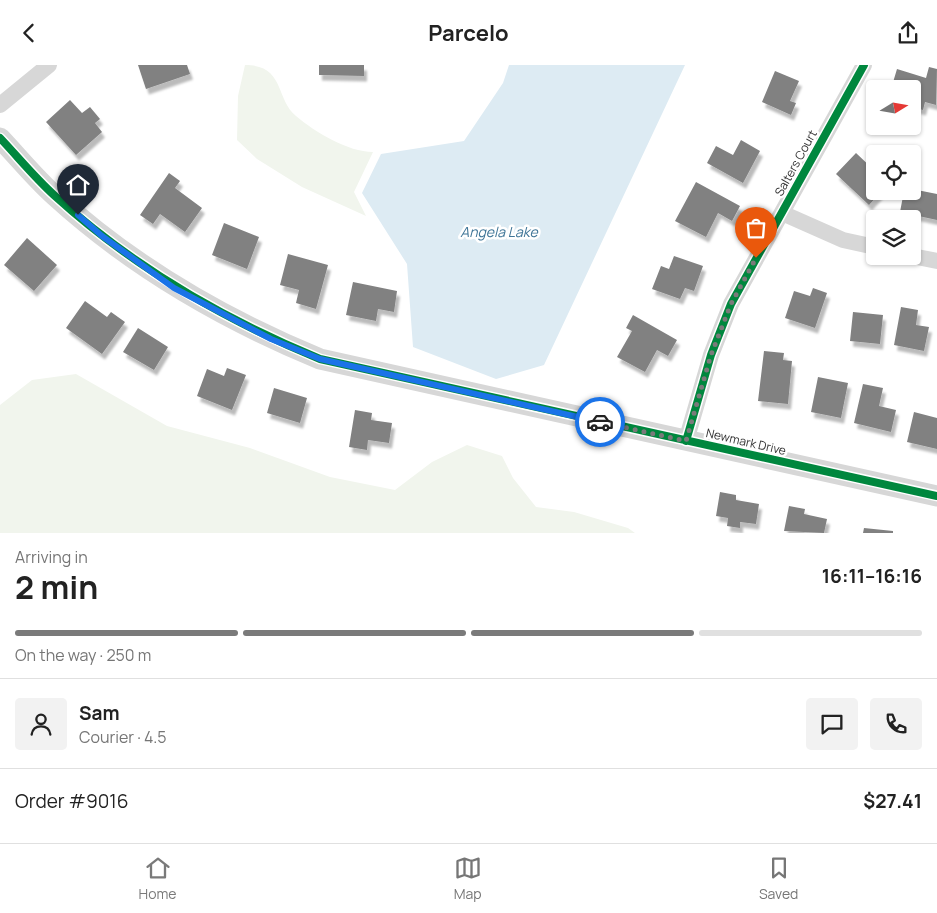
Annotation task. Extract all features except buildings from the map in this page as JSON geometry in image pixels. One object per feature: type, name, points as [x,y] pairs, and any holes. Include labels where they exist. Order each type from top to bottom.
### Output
[{"type":"street","points":[[0,105],[50,65]]},
{"type":"street","name":"Salters Court","points":[[686,441],[711,355],[731,304],[864,65]]},
{"type":"street","name":"Newmark Drive","points":[[0,137],[54,195],[102,236],[174,288],[271,339],[320,359],[937,496]]},
{"type":"street","points":[[782,213],[843,240],[866,245]]},
{"type":"street","points":[[921,258],[937,261]]},
{"type":"shaded area","points":[[245,65],[258,66],[267,70],[278,84],[289,109],[313,128],[332,140],[353,149],[373,152],[354,192],[366,216],[302,187],[257,159],[237,140],[238,96]]},
{"type":"shaded area","points":[[76,374],[167,426],[250,448],[330,477],[395,490],[432,462],[467,445],[502,456],[513,478],[536,507],[574,512],[628,528],[635,533],[0,533],[0,405],[32,380]]},
{"type":"water","name":"Angela Lake","points":[[509,65],[685,65],[544,365],[496,379],[413,347],[407,264],[362,193],[381,154],[464,141],[503,83]]},
{"type":"cycle path","points":[[686,441],[711,355],[731,304],[864,65]]},
{"type":"cycle path","points":[[0,138],[55,196],[116,246],[180,289],[214,309],[320,359],[937,496]]},
{"type":"way so far","points":[[600,422],[686,441],[711,355],[731,304],[756,258]]},
{"type":"route","points":[[78,215],[102,236],[174,288],[271,339],[320,359],[600,422]]}]
